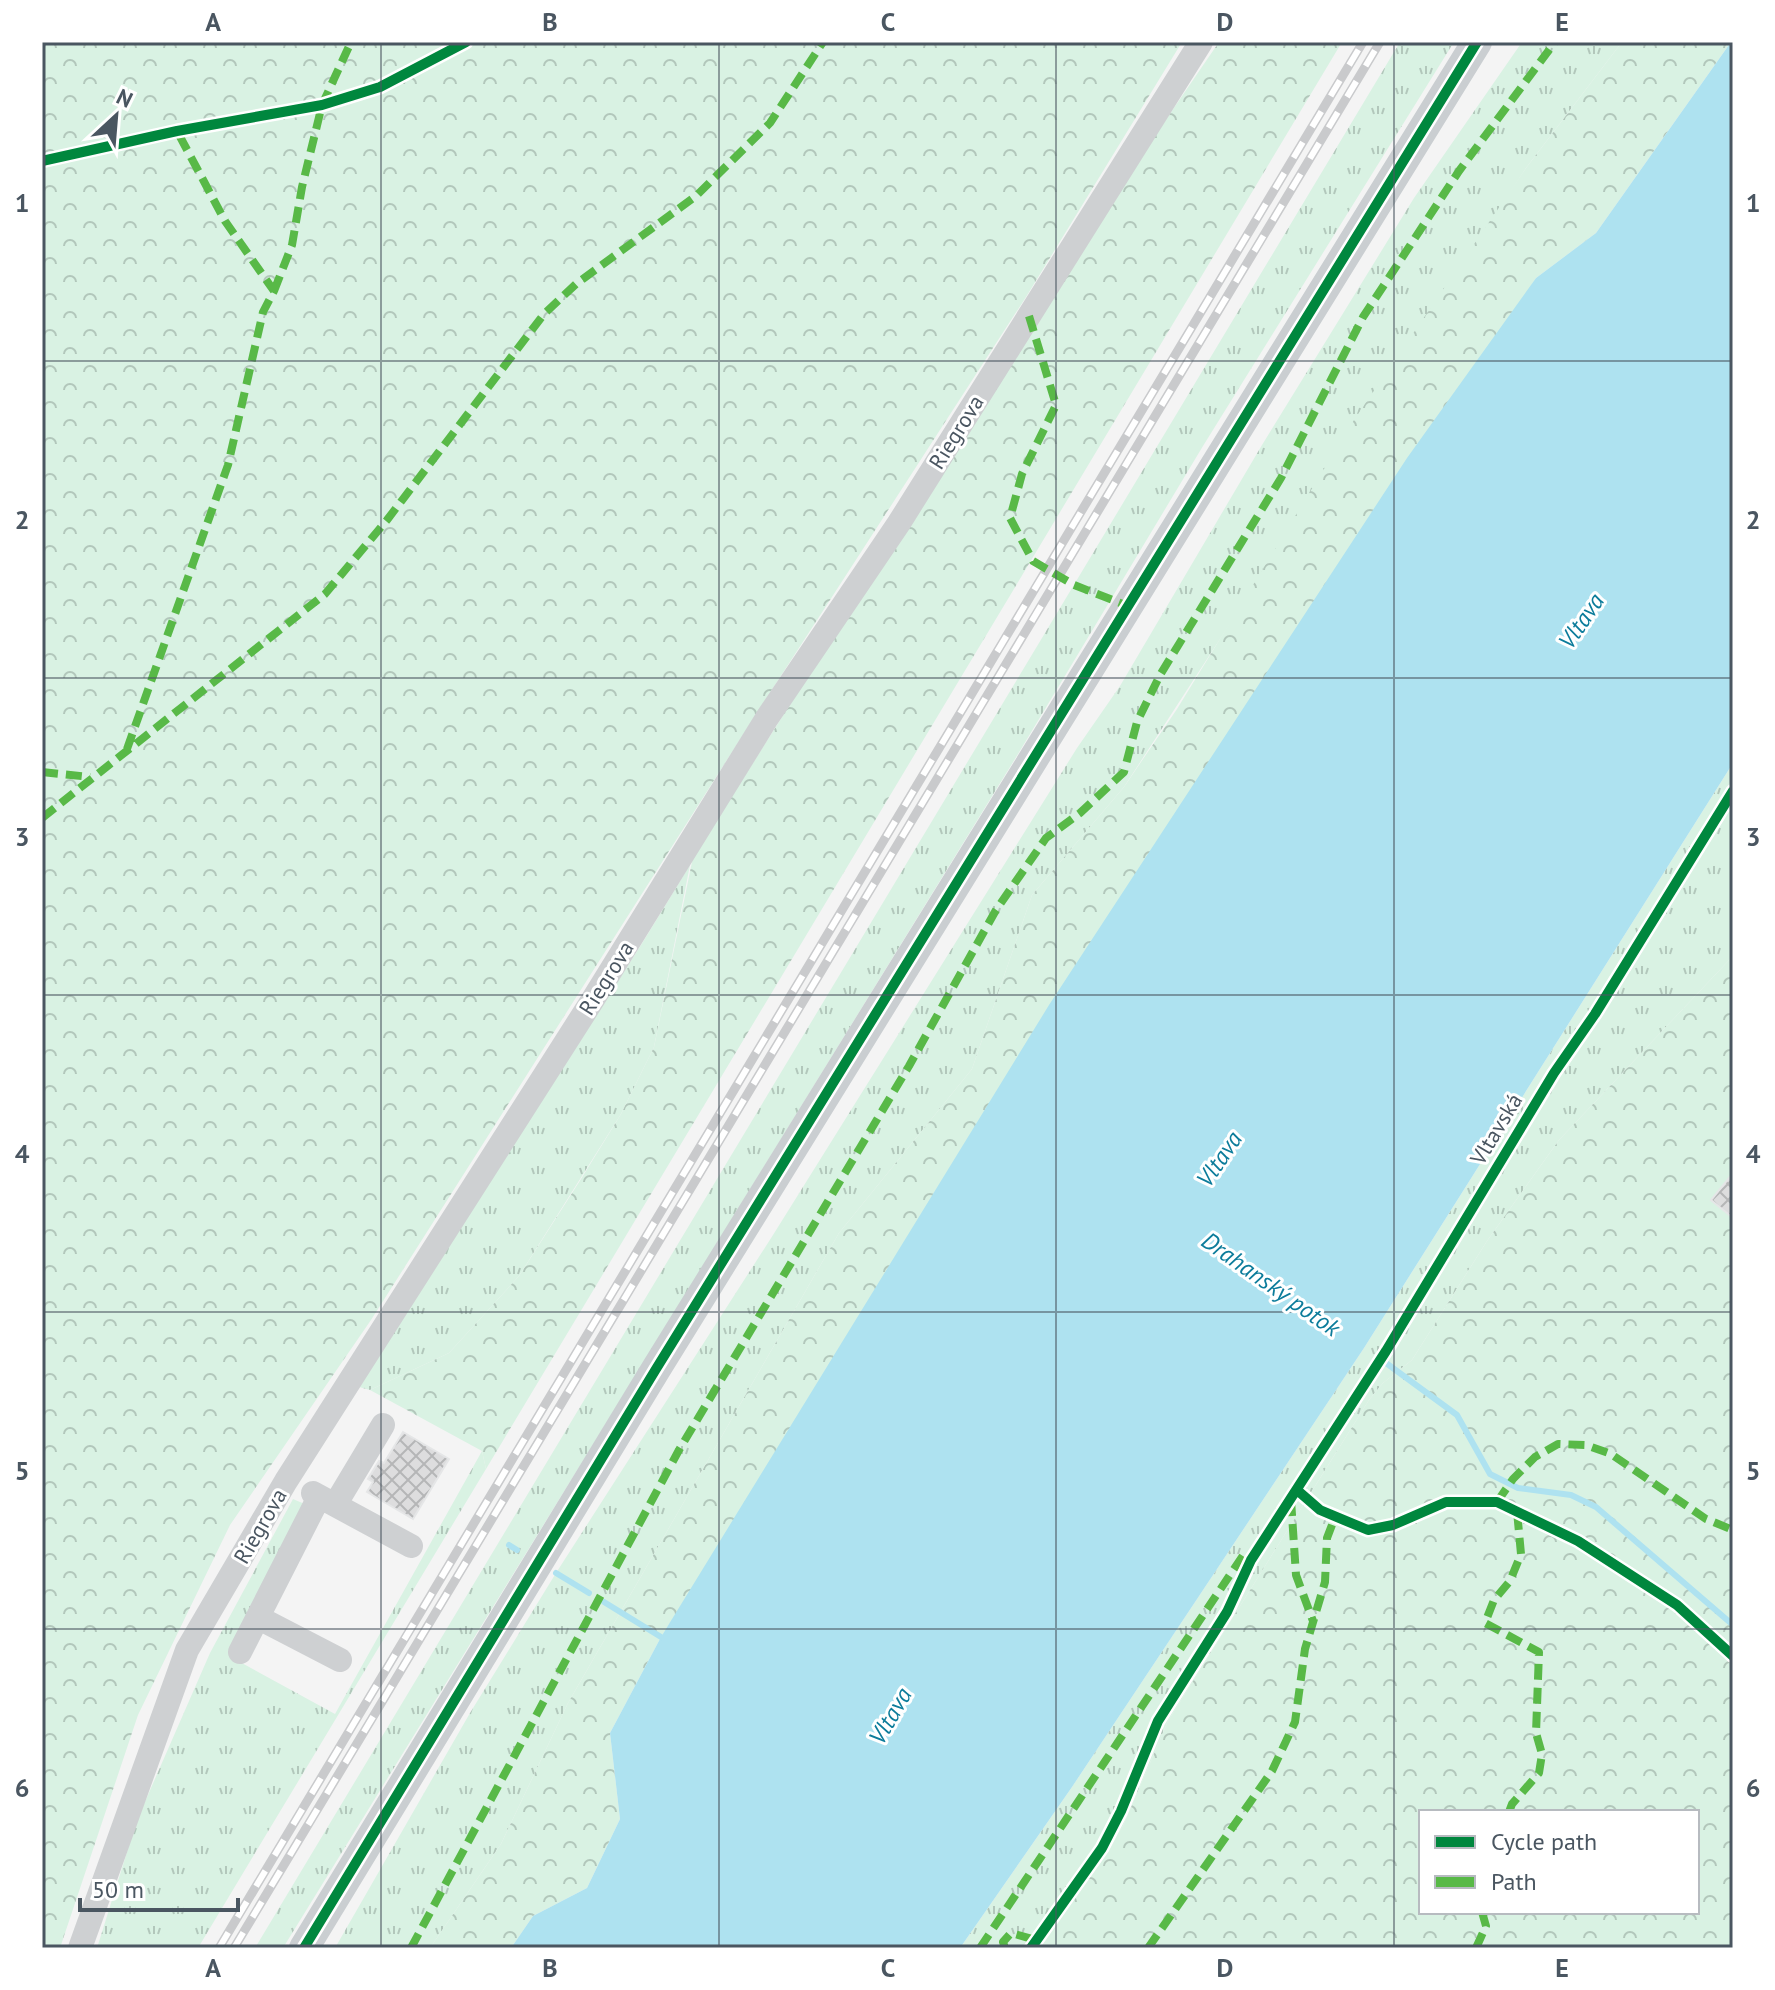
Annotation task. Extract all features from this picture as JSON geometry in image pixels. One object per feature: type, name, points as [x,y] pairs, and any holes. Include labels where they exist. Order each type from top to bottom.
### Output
[{"type":"main road","points":[[304,1948],[665,1356],[1477,42]]},
{"type":"street","name":"Riegrova","points":[[80,1948],[187,1650],[286,1481],[592,1001],[767,718],[899,523],[1201,42]]},
{"type":"street","points":[[240,1652],[323,1498],[383,1425]]},
{"type":"street","points":[[323,1498],[411,1546]]},
{"type":"street","points":[[259,1618],[340,1660]]},
{"type":"green space","points":[[42,42],[1182,42],[1026,297],[371,1320],[230,1525],[138,1715],[60,1948],[42,1948]]},
{"type":"green space","points":[[1219,42],[1342,42],[486,1469],[482,1451],[370,1390],[449,1353],[519,1276],[581,1179],[621,1114],[654,1047],[693,857],[1115,194]]},
{"type":"green space","points":[[1400,42],[1454,42],[283,1948],[255,1948]]},
{"type":"green space","points":[[1522,42],[1622,42],[1526,168],[1124,787],[1032,895],[972,1069],[839,1233],[568,1703],[501,1844],[430,1948],[335,1948],[470,1713],[556,1573],[773,1235],[1077,748],[1120,686],[1262,445],[1414,198]]},
{"type":"green space","points":[[1622,42],[1731,42],[1596,233],[1536,278],[661,1637],[610,1733],[620,1819],[587,1888],[533,1916],[511,1948],[430,1948],[501,1844],[568,1703],[839,1233],[972,1069],[1032,895],[1124,787],[1177,709],[1354,420],[1526,168]]},
{"type":"green space","points":[[1733,763],[1733,956],[1559,1140],[1487,1241],[1412,1360],[1383,1383],[1369,1400],[1168,1721],[1123,1826],[1039,1948],[960,1948],[1072,1787],[1364,1348]]},
{"type":"green space","points":[[690,865],[654,1047],[621,1114],[519,1276],[449,1353],[370,1390],[359,1387],[641,945]]},
{"type":"green space","points":[[1733,956],[1733,1948],[1039,1948],[1123,1826],[1168,1721],[1369,1400],[1383,1383],[1412,1360],[1487,1241],[1559,1140]]},
{"type":"green space","points":[[482,1451],[486,1469],[198,1948],[97,1948],[137,1820],[210,1653],[293,1499],[307,1505],[229,1656],[335,1714]]},
{"type":"water","name":"Vltava","points":[[1731,42],[1733,763],[1364,1348],[1072,1787],[960,1948],[511,1948],[533,1916],[587,1888],[620,1819],[610,1733],[661,1637],[1049,1005],[1407,458],[1536,278],[1596,233]]},
{"type":"building","points":[[1733,1173],[1733,1218],[1711,1200]]},
{"type":"building","points":[[403,1432],[449,1459],[413,1519],[367,1492],[373,1482],[368,1479],[379,1461],[384,1463]]},
{"type":"waterway","name":"Drahanský potok","points":[[1386,1363],[1457,1415],[1490,1474],[1518,1488],[1571,1495],[1596,1507],[1733,1625]]},
{"type":"waterway","points":[[509,1545],[517,1550]]},
{"type":"waterway","points":[[556,1573],[589,1593]]},
{"type":"waterway","points":[[604,1602],[661,1637]]},
{"type":"railway","points":[[219,1948],[1363,42]]},
{"type":"railway","points":[[234,1948],[1380,42]]},
{"type":"marked path","points":[[274,291],[292,245],[322,105],[351,42]]},
{"type":"marked path","points":[[42,818],[325,594],[387,520],[544,314],[576,284],[696,196],[770,123],[823,42]]},
{"type":"marked path","points":[[411,1948],[679,1450],[909,1066],[996,910],[1046,838],[1080,813],[1124,772],[1137,722],[1160,675],[1281,478],[1363,317],[1459,171],[1555,42]]},
{"type":"marked path","points":[[127,749],[228,465],[263,312],[274,291],[225,221],[177,131]]},
{"type":"marked path","points":[[1029,316],[1056,405],[1022,474],[1010,518],[1033,561],[1074,585],[1128,606]]},
{"type":"marked path","points":[[42,772],[90,777]]},
{"type":"marked path","points":[[1497,1502],[1513,1479],[1535,1457],[1558,1444],[1586,1445],[1611,1454],[1706,1519],[1733,1530]]},
{"type":"marked path","points":[[1291,1500],[1296,1575],[1313,1621]]},
{"type":"marked path","points":[[1510,1810],[1539,1773],[1542,1754],[1536,1733],[1539,1652],[1485,1623],[1494,1600],[1510,1581],[1521,1554],[1517,1511]]},
{"type":"marked path","points":[[1148,1948],[1272,1771],[1295,1722],[1305,1649],[1325,1582],[1327,1538],[1335,1517]]},
{"type":"marked path","points":[[980,1948],[1244,1554]]},
{"type":"marked path","points":[[1476,1948],[1486,1926],[1483,1914]]},
{"type":"marked path","points":[[1005,1948],[1003,1942],[1011,1933],[1036,1940]]},
{"type":"cycle path","points":[[42,161],[177,131],[322,105],[380,87],[466,42]]},
{"type":"cycle path","points":[[304,1948],[656,1369],[1477,42]]},
{"type":"cycle path","name":"Vltavská","points":[[1031,1948],[1102,1848],[1121,1811],[1158,1721],[1227,1612],[1251,1560],[1386,1351],[1554,1073],[1595,1014],[1733,791]]},
{"type":"cycle path","points":[[1297,1490],[1320,1510],[1368,1530],[1393,1525],[1446,1502],[1497,1502],[1578,1541],[1677,1605],[1733,1656]]}]
